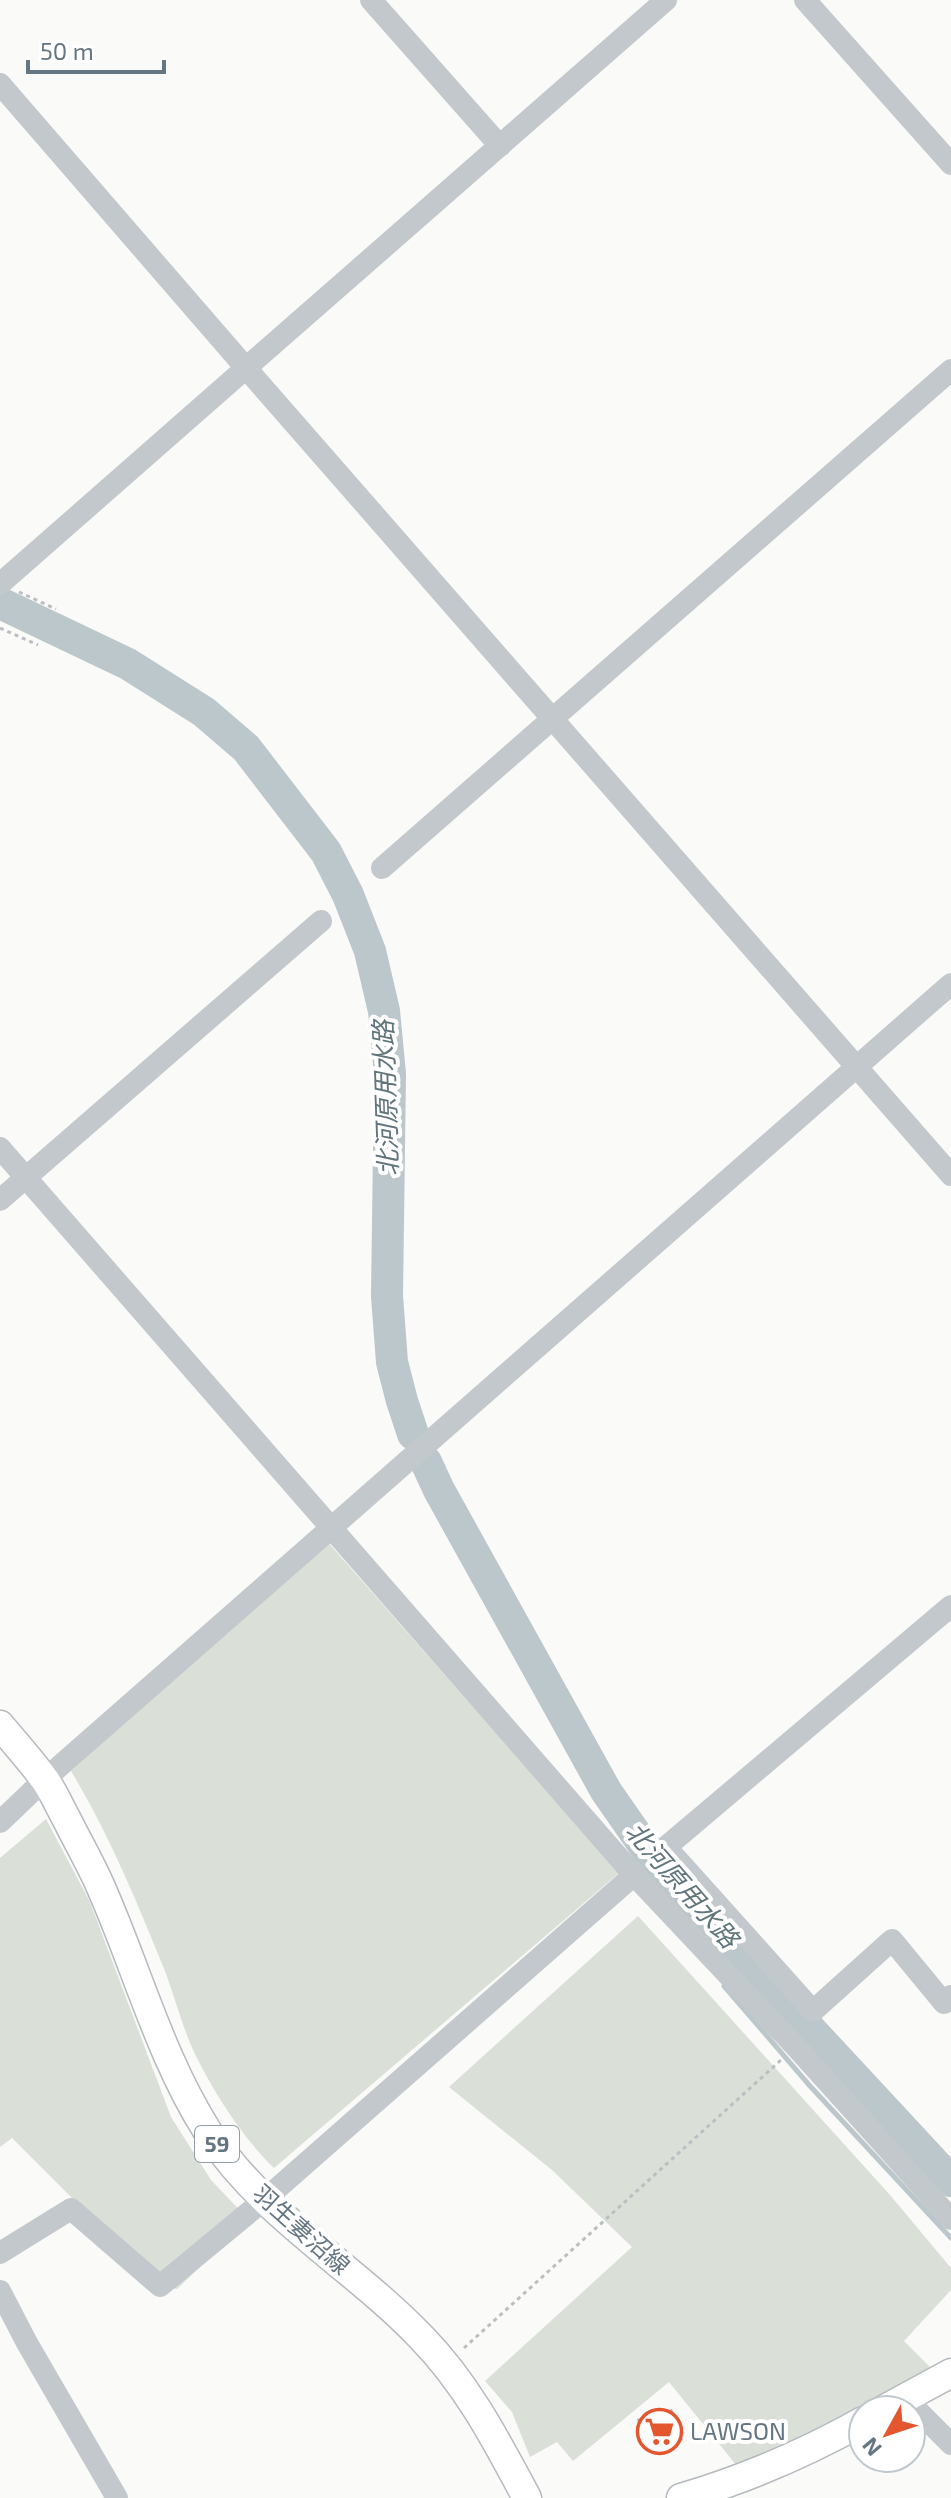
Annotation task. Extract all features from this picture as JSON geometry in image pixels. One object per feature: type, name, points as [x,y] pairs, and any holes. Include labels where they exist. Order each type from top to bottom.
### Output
[{"type":"main road","name":"羽生妻沼線","points":[[0,1725],[45,1779],[99,1882],[161,2039],[184,2091],[208,2132],[232,2166],[264,2200],[388,2306],[446,2364],[483,2416],[527,2498]]},
{"type":"main road","points":[[912,2394],[951,2373]]},
{"type":"main road","points":[[681,2498],[734,2491],[847,2429]]},
{"type":"street","points":[[371,0],[500,146]]},
{"type":"street","points":[[0,584],[666,0]]},
{"type":"street","points":[[805,0],[951,164]]},
{"type":"street","points":[[0,84],[951,1175]]},
{"type":"street","points":[[382,868],[951,370]]},
{"type":"street","points":[[0,1200],[321,921]]},
{"type":"street","points":[[0,1822],[45,1779],[951,984]]},
{"type":"street","points":[[0,1148],[634,1875],[796,2047],[951,2219]]},
{"type":"street","points":[[951,1606],[666,1847],[813,2011],[892,1940],[944,2003],[951,1996]]},
{"type":"street","points":[[0,2253],[71,2209],[160,2286],[264,2200],[634,1875]]},
{"type":"street","points":[[0,2291],[117,2498]]},
{"type":"street","points":[[927,2427],[951,2444]]},
{"type":"path","points":[[0,584],[56,609]]},
{"type":"path","points":[[0,628],[38,645]]},
{"type":"path","points":[[446,2364],[796,2047]]},
{"type":"shaded area","points":[[326,1540],[619,1873],[274,2168],[240,2128],[202,2067],[133,1894],[98,1819],[71,1771]]},
{"type":"shaded area","points":[[46,1819],[90,1902],[171,2117],[211,2180],[249,2220],[177,2289],[160,2286],[12,2138],[0,2147],[0,1858]]},
{"type":"shaded area","points":[[638,1916],[890,2195],[951,2268],[951,2290],[904,2341],[933,2370],[891,2394],[847,2394],[847,2420],[741,2471],[669,2382],[573,2461],[557,2442],[530,2457],[512,2412],[485,2381],[632,2247],[552,2170],[449,2087]]},
{"type":"building","points":[[672,2409],[683,2440],[646,2451],[637,2419]]},
{"type":"waterway","name":"北河原用水路","points":[[0,603],[128,664],[204,712],[246,748],[326,852],[348,895],[370,951],[384,1011],[390,1074],[387,1296],[392,1362],[413,1434]]},
{"type":"waterway","name":"北河原用水路","points":[[426,1462],[606,1791],[649,1853],[951,2181]]},
{"type":"waterway","points":[[724,1986],[810,2086],[951,2238]]},
{"type":"place","name":"LAWSON","points":[[659,2432]]}]
